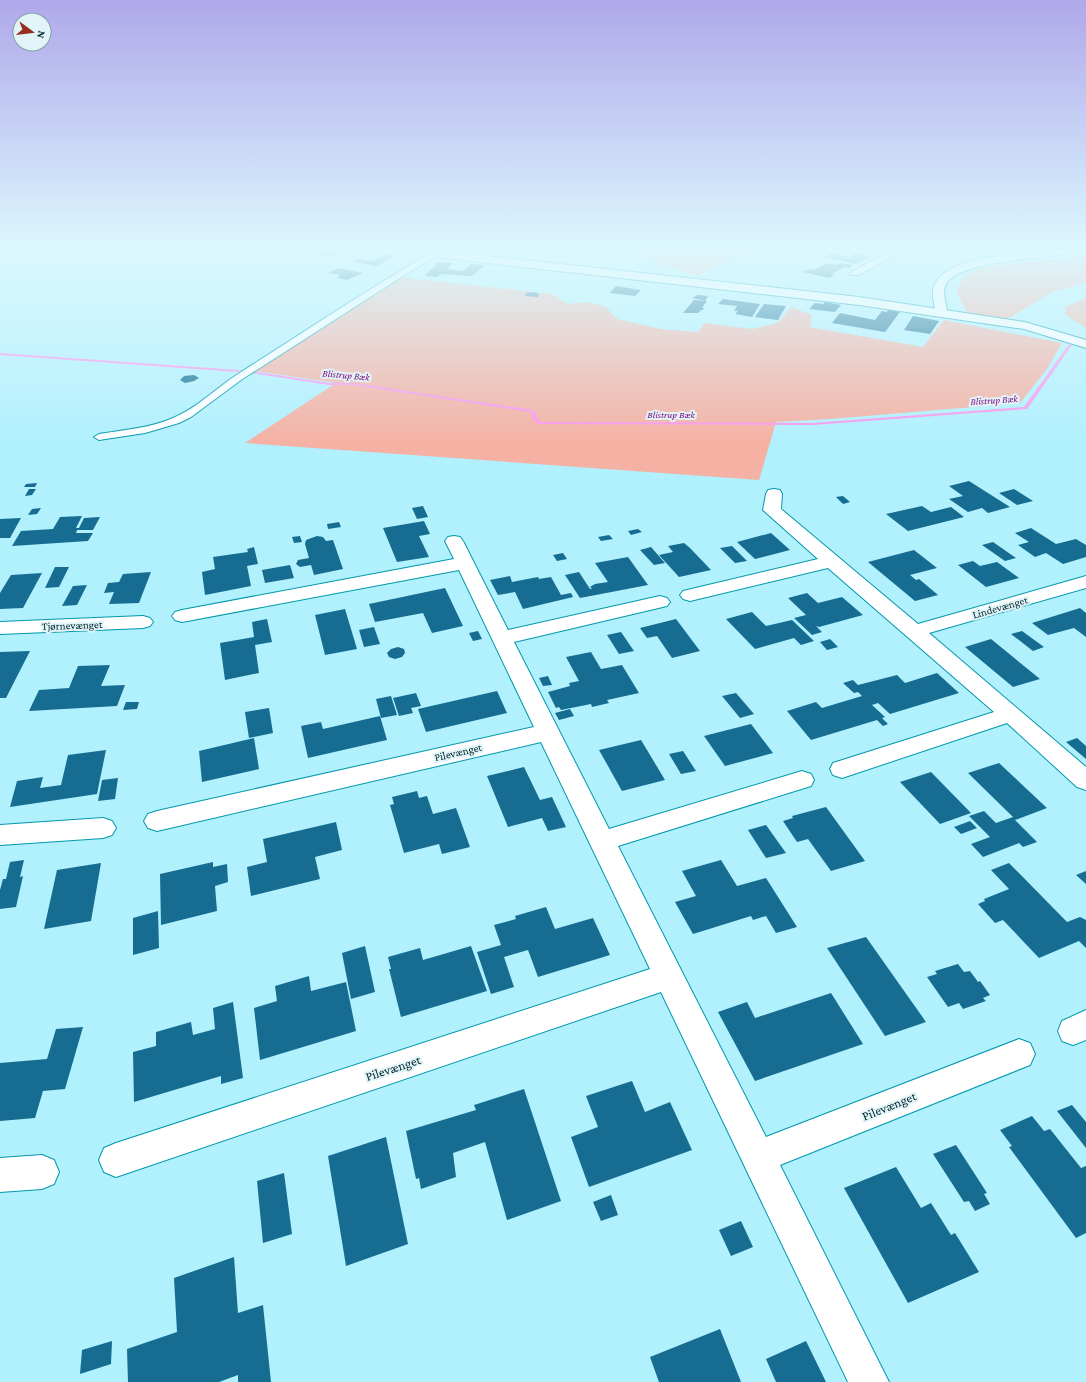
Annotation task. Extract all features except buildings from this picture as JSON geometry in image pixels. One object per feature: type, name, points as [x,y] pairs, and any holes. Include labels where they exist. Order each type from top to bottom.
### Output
[{"type":"street","points":[[951,314],[1025,326],[1086,344]]},
{"type":"street","points":[[774,494],[772,510],[915,631],[1086,781]]},
{"type":"street","points":[[182,616],[459,552],[869,1382]]},
{"type":"street","points":[[690,595],[832,561]]},
{"type":"street","name":"Lindevænget","points":[[915,631],[1086,582]]},
{"type":"street","points":[[502,638],[660,602]]},
{"type":"street","name":"Tjørnevænget","points":[[0,628],[143,622]]},
{"type":"street","points":[[842,769],[1011,714]]},
{"type":"street","name":"Pilevænget","points":[[157,821],[548,732]]},
{"type":"street","points":[[602,840],[802,780]]},
{"type":"street","points":[[0,835],[103,828]]},
{"type":"street","name":"Pilevænget","points":[[116,1160],[669,976]]},
{"type":"street","name":"Pilevænget","points":[[758,1157],[1019,1054]]},
{"type":"street","points":[[0,1175],[42,1172]]},
{"type":"lane","points":[[99,436],[141,431],[175,421],[187,415],[238,378],[337,314]]},
{"type":"shaded area","points":[[342,314],[613,314],[617,319],[661,329],[698,332],[704,323],[752,329],[778,323],[785,314],[811,314],[812,315],[810,327],[923,347],[944,320],[1062,343],[1047,369],[1020,403],[830,419],[776,422],[759,480],[245,443],[336,383],[255,371]]},
{"type":"shaded area","points":[[976,314],[1015,314],[1006,320]]},
{"type":"shaded area","points":[[1086,314],[1086,328],[1066,315]]},
{"type":"waterway","name":"Blistrup Bæk","points":[[251,372],[329,384],[354,384],[532,411],[538,423],[813,424],[1025,408],[1070,345]]},
{"type":"waterway","name":"Blistrup Bæk","points":[[0,354],[238,371]]}]
